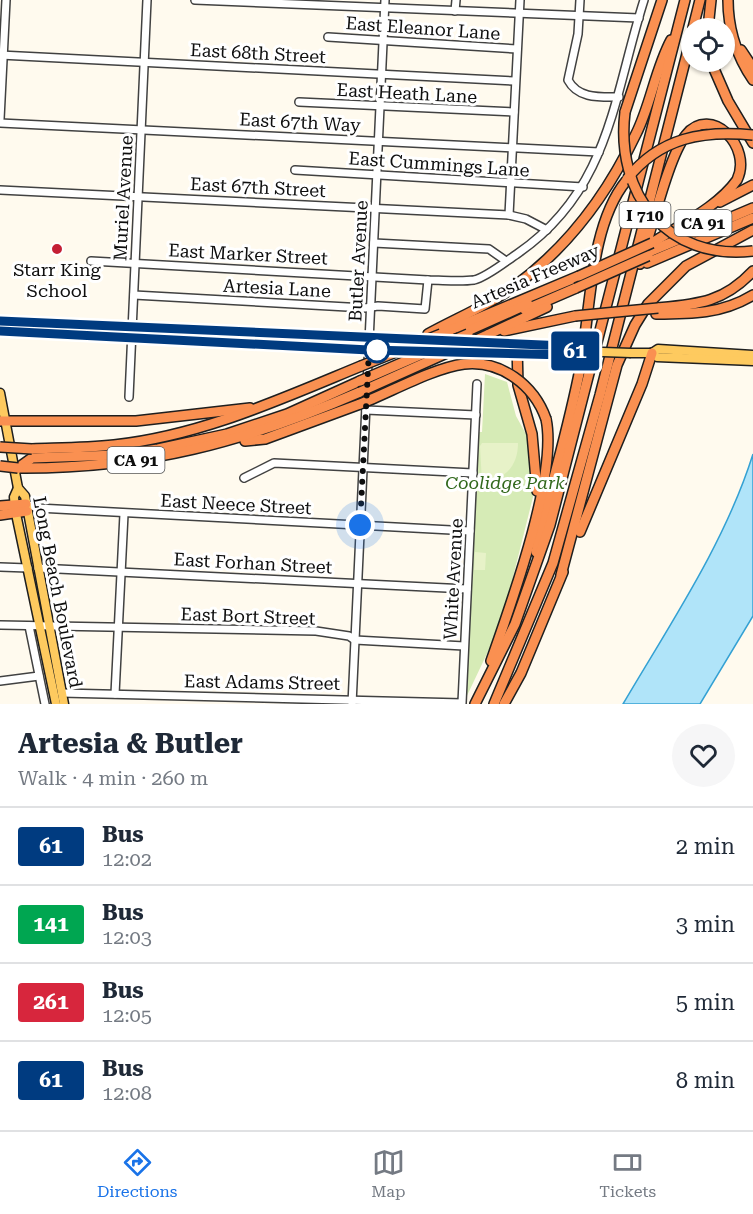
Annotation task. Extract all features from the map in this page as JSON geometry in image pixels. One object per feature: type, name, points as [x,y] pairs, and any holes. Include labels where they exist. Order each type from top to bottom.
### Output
[{"type":"highway","points":[[662,0],[625,112],[623,132],[626,166],[639,197],[662,225],[691,243],[724,252],[753,251]]},
{"type":"highway","name":"I 710","points":[[474,704],[515,624],[550,525],[685,0]]},
{"type":"highway","points":[[696,18],[700,0]]},
{"type":"highway","points":[[709,18],[711,0]]},
{"type":"highway","points":[[728,0],[729,18]]},
{"type":"highway","points":[[397,352],[511,289],[579,229],[615,178],[629,150],[638,131],[662,56],[677,30]]},
{"type":"highway","points":[[735,39],[753,68]]},
{"type":"highway","points":[[735,44],[743,65],[753,80]]},
{"type":"highway","name":"I 710","points":[[494,704],[553,563],[600,396],[682,72]]},
{"type":"highway","points":[[715,72],[728,101],[753,143]]},
{"type":"highway","points":[[600,396],[676,151],[687,133],[699,126],[713,125],[723,128],[737,140],[742,152],[743,164],[738,179],[725,193],[649,253]]},
{"type":"highway","points":[[528,592],[579,371],[601,230],[615,194],[652,156],[673,143],[698,134],[723,132],[753,135]]},
{"type":"highway","points":[[697,214],[753,184]]},
{"type":"highway","name":"Artesia Freeway","points":[[397,352],[577,285],[753,203]]},
{"type":"highway","points":[[649,253],[753,210]]},
{"type":"highway","name":"Artesia Freeway","points":[[487,335],[577,285],[649,253],[753,218]]},
{"type":"highway","points":[[561,575],[617,365],[635,325],[665,284],[686,266],[719,245],[753,230]]},
{"type":"highway","points":[[657,311],[708,302],[736,288],[753,271]]},
{"type":"highway","points":[[137,441],[152,447],[211,435],[280,412],[577,285]]},
{"type":"highway","points":[[487,335],[575,316],[657,311],[708,313],[738,304],[753,295]]},
{"type":"highway","name":"CA 91","points":[[0,447],[33,458],[118,464],[237,440],[298,419],[487,335]]},
{"type":"highway","points":[[517,349],[518,385],[532,434],[536,469],[537,494],[533,520]]},
{"type":"highway","name":"CA 91","points":[[33,458],[182,432],[261,408],[397,352]]},
{"type":"highway","points":[[504,704],[521,673],[638,394],[652,353]]},
{"type":"highway","points":[[237,440],[265,439],[363,407],[451,367],[476,364],[512,374],[536,399],[546,419],[548,453],[533,520],[507,613],[474,704]]},
{"type":"highway","points":[[0,466],[18,468],[33,458],[117,455],[190,442],[287,414],[360,379]]},
{"type":"highway","points":[[3,421],[136,421],[261,408]]},
{"type":"highway","points":[[0,506],[16,509]]},
{"type":"highway","points":[[0,515],[27,508]]},
{"type":"main road","points":[[0,321],[369,350],[517,349],[566,346],[575,351],[652,353],[658,349],[752,358]]},
{"type":"main road","points":[[0,331],[133,332],[369,339],[517,349]]},
{"type":"main road","name":"Long Beach Boulevard","points":[[0,393],[3,421],[18,488],[25,496],[38,568],[56,704]]},
{"type":"main road","name":"Long Beach Boulevard","points":[[18,488],[14,497],[28,568],[64,704]]},
{"type":"street","points":[[0,121],[6,0]]},
{"type":"street","name":"Muriel Avenue","points":[[129,397],[147,0]]},
{"type":"street","points":[[195,0],[385,4],[455,11],[639,18]]},
{"type":"street","points":[[455,11],[456,0]]},
{"type":"street","points":[[508,215],[520,0]]},
{"type":"street","points":[[580,0],[578,34],[568,80],[572,88],[581,94],[619,97]]},
{"type":"street","name":"East Marker Street","points":[[91,261],[372,275],[428,280],[476,279],[506,261],[547,230],[583,187],[599,152],[619,97],[644,0]]},
{"type":"street","name":"Butler Avenue","points":[[352,701],[363,468],[363,407],[369,350],[385,4]]},
{"type":"street","name":"East Eleanor Lane","points":[[328,37],[517,49]]},
{"type":"street","name":"East 68th Street","points":[[2,55],[515,81]]},
{"type":"street","name":"East Heath Lane","points":[[299,102],[514,112]]},
{"type":"street","name":"East 67th Way","points":[[0,121],[599,152]]},
{"type":"street","name":"East Cummings Lane","points":[[295,170],[583,187]]},
{"type":"street","name":"East 67th Street","points":[[0,190],[508,215],[526,219],[547,230]]},
{"type":"street","points":[[374,243],[489,249],[506,261]]},
{"type":"street","name":"Artesia Lane","points":[[134,295],[425,309],[428,280]]},
{"type":"street","name":"White Avenue","points":[[462,703],[477,384]]},
{"type":"street","points":[[363,407],[476,415]]},
{"type":"street","points":[[244,478],[274,463],[473,473]]},
{"type":"street","name":"East Neece Street","points":[[27,508],[470,531]]},
{"type":"street","points":[[115,694],[124,514]]},
{"type":"street","points":[[0,567],[28,568]]},
{"type":"street","name":"East Forhan Street","points":[[38,568],[467,589]]},
{"type":"street","name":"East Bort Street","points":[[0,625],[316,632],[349,636],[355,640],[464,646]]},
{"type":"street","points":[[29,626],[45,704]]},
{"type":"street","points":[[0,681],[39,676]]},
{"type":"street","name":"East Adams Street","points":[[62,693],[462,703]]},
{"type":"green space","name":"Coolidge Park","points":[[485,374],[507,382],[516,416],[531,443],[535,464],[533,497],[507,601],[492,643],[464,702],[478,432],[482,432]]},
{"type":"green space","points":[[482,443],[518,443],[516,459],[509,470],[497,478],[482,482],[480,446]]},
{"type":"green space","points":[[475,552],[486,553],[485,570],[474,570]]},
{"type":"water","points":[[753,454],[753,616],[700,704],[623,704],[712,551]]},
{"type":"bus line","name":"61","points":[[0,321],[566,346],[575,351],[566,355],[369,350],[0,331]]},
{"type":"place","name":"Starr King School","points":[[57,249]]},
{"type":"route","points":[[360,525],[369,350],[377,350]]}]
